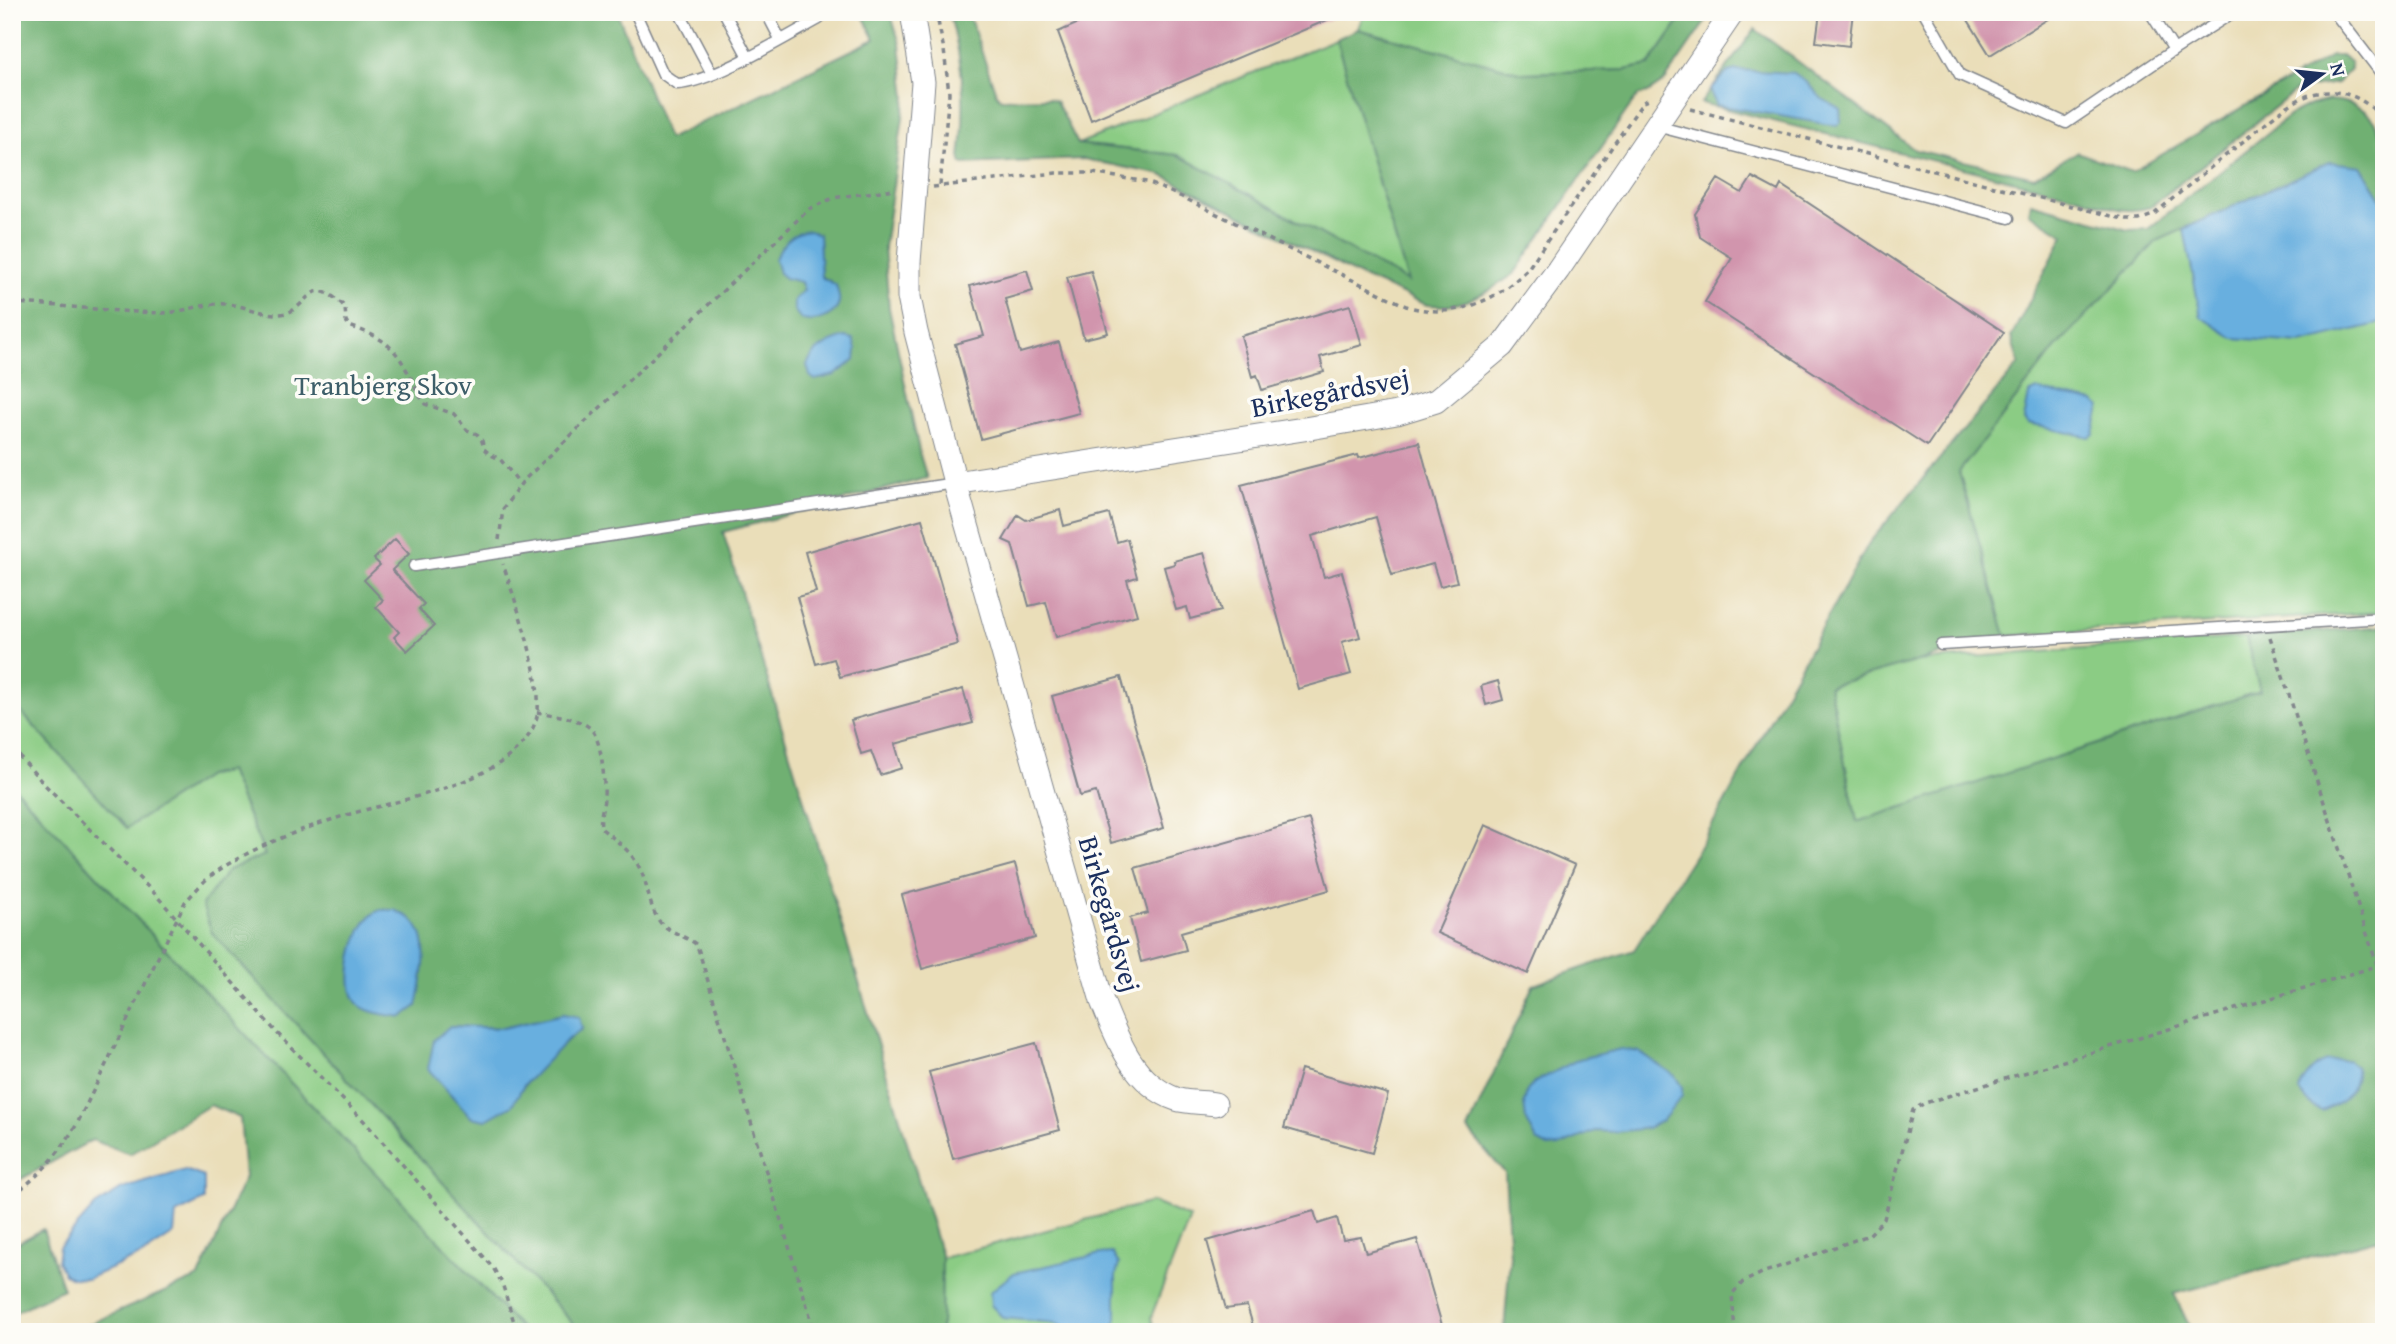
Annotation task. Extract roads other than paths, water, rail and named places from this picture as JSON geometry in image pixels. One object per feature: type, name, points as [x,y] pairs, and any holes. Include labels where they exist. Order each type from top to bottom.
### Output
[{"type":"street","name":"Birkegårdsvej","points":[[912,12],[923,82],[910,236],[909,297],[956,483],[1102,1001],[1115,1034],[1130,1062],[1151,1085],[1177,1099],[1215,1104]]},
{"type":"street","name":"Birkegårdsvej","points":[[956,483],[1310,428],[1397,413],[1436,401],[1502,346],[1558,270],[1733,12]]},
{"type":"lane","points":[[635,12],[663,74],[677,84],[686,84],[748,57],[819,19],[815,12]]},
{"type":"lane","points":[[679,12],[712,74]]},
{"type":"lane","points":[[724,12],[748,57]]},
{"type":"lane","points":[[766,12],[780,39]]},
{"type":"lane","points":[[1924,12],[1960,75],[2066,123],[2235,12]]},
{"type":"lane","points":[[2150,12],[2174,50]]},
{"type":"lane","points":[[2334,12],[2384,78]]},
{"type":"lane","points":[[1656,126],[2009,218]]},
{"type":"lane","points":[[414,566],[500,555],[956,483]]},
{"type":"lane","points":[[1941,645],[2384,618]]},
{"type":"water","points":[[1736,70],[1794,73],[1821,98],[1840,109],[1841,122],[1837,126],[1717,105],[1711,89],[1728,72]]},
{"type":"water","points":[[2329,162],[2361,166],[2384,203],[2384,319],[2377,324],[2301,343],[2233,338],[2201,317],[2184,229]]},
{"type":"water","points":[[810,230],[819,235],[821,277],[836,285],[839,300],[838,307],[830,315],[806,321],[794,310],[794,300],[804,290],[801,282],[785,278],[779,273],[775,259],[788,239]]},
{"type":"water","points":[[845,337],[853,339],[855,360],[835,375],[815,380],[810,376],[807,365],[810,359],[822,347]]},
{"type":"water","points":[[2037,390],[2094,402],[2100,407],[2094,434],[2089,437],[2028,424],[2024,420],[2029,394]]},
{"type":"water","points":[[395,910],[410,918],[417,926],[424,948],[417,1006],[402,1017],[363,1008],[353,996],[351,984],[353,955],[363,927],[378,911]]},
{"type":"water","points":[[563,1014],[579,1017],[582,1029],[568,1039],[524,1085],[512,1105],[486,1120],[471,1117],[428,1069],[434,1040],[450,1026],[503,1028]]},
{"type":"water","points":[[1621,1049],[1639,1052],[1675,1076],[1682,1087],[1682,1096],[1662,1121],[1648,1128],[1615,1132],[1595,1131],[1559,1146],[1548,1147],[1537,1141],[1526,1119],[1524,1103],[1527,1091],[1535,1082],[1579,1059]]},
{"type":"water","points":[[2348,1060],[2356,1067],[2356,1075],[2347,1094],[2322,1111],[2313,1107],[2299,1092],[2305,1079],[2324,1062]]},
{"type":"water","points":[[185,1170],[204,1177],[204,1200],[176,1214],[174,1234],[142,1255],[87,1279],[72,1278],[64,1274],[57,1261],[59,1247],[95,1206],[122,1189]]},
{"type":"water","points":[[1112,1253],[1119,1264],[1116,1275],[1116,1332],[1072,1332],[1055,1323],[1003,1318],[991,1305],[990,1292],[1014,1273]]},
{"type":"park label","name":"Tranbjerg Skov","points":[[383,385]]}]
